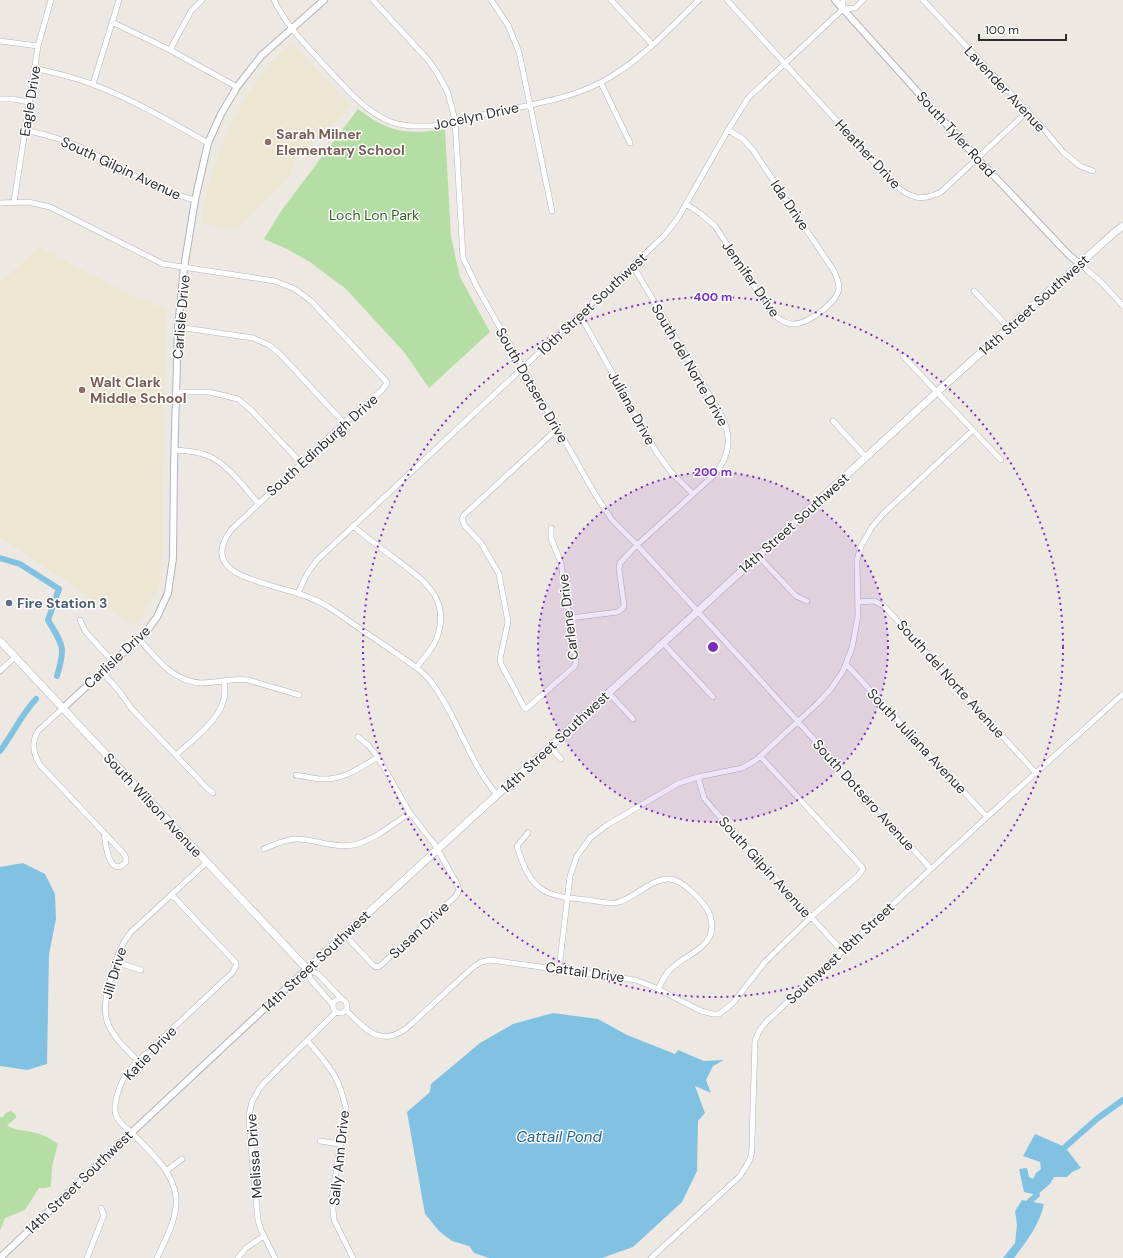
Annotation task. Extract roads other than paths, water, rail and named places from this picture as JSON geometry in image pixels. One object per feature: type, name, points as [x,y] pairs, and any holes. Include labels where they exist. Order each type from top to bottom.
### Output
[{"type":"main road","name":"14th Street Southwest","points":[[1115,232],[1123,221]]},
{"type":"main road","name":"14th Street Southwest","points":[[307,969],[936,393],[1123,226]]},
{"type":"main road","name":"South Wilson Avenue","points":[[0,641],[307,969]]},
{"type":"street","name":"Eagle Drive","points":[[14,202],[34,68],[50,0]]},
{"type":"street","points":[[93,84],[119,0]]},
{"type":"street","points":[[170,50],[191,11],[202,0]]},
{"type":"street","name":"Jocelyn Drive","points":[[274,0],[280,13],[291,29],[354,97],[375,114],[390,121],[407,126],[433,126],[455,120],[530,105],[578,92],[601,83],[631,63],[700,0]]},
{"type":"street","name":"Carlisle Drive","points":[[63,708],[139,639],[158,617],[168,593],[173,558],[178,327],[184,268],[194,200],[208,143],[221,114],[237,87],[261,56],[324,0]]},
{"type":"street","name":"South Dotsero Drive","points":[[373,0],[429,62],[439,76],[448,93],[455,120],[464,258],[478,289],[595,494],[612,520],[637,545],[798,721]]},
{"type":"street","points":[[491,0],[501,14],[514,39],[524,71],[552,211]]},
{"type":"street","points":[[611,0],[652,44]]},
{"type":"street","name":"Heather Drive","points":[[727,0],[894,184],[909,195],[923,198],[941,192],[1028,111]]},
{"type":"street","name":"South Tyler Road","points":[[835,0],[977,158],[1070,256],[1080,264]]},
{"type":"street","points":[[843,0],[843,9]]},
{"type":"street","name":"10th Street Southwest","points":[[298,594],[307,574],[317,560],[664,236],[686,204],[748,98],[843,9],[855,8],[863,0]]},
{"type":"street","name":"Lavender Avenue","points":[[922,0],[1028,111],[1064,152],[1080,166],[1093,171]]},
{"type":"street","points":[[112,22],[170,50],[237,87]]},
{"type":"street","points":[[0,41],[38,46]]},
{"type":"street","points":[[34,68],[65,75],[93,84],[119,95],[208,143]]},
{"type":"street","points":[[601,83],[630,143]]},
{"type":"street","points":[[0,99],[13,99],[29,102]]},
{"type":"street","name":"South Gilpin Avenue","points":[[25,130],[53,137],[85,149],[171,194],[194,200]]},
{"type":"street","name":"Ida Drive","points":[[728,130],[743,139],[753,150],[834,271],[839,289]]},
{"type":"street","name":"South Edinburgh Drive","points":[[0,203],[28,202],[50,207],[154,261],[163,264],[275,281],[295,289],[311,301],[385,380],[387,383],[382,390],[344,423],[231,530],[225,538],[221,548],[222,557],[229,567],[241,576],[298,594],[326,606],[416,668],[431,682],[484,779],[497,795]]},
{"type":"street","name":"Jennifer Drive","points":[[686,204],[715,226],[771,312],[782,321],[794,324],[805,321],[833,302],[839,289]]},
{"type":"street","points":[[1080,264],[1102,283],[1123,306]]},
{"type":"street","name":"South del Norte Drive","points":[[570,618],[618,612],[623,608],[624,605],[619,565],[637,545],[714,475],[723,462],[728,447],[728,431],[717,407],[633,266]]},
{"type":"street","points":[[974,291],[1009,328]]},
{"type":"street","name":"Juliana Drive","points":[[580,315],[657,453],[671,472],[693,494]]},
{"type":"street","points":[[178,327],[252,338],[269,345],[280,354],[344,423]]},
{"type":"street","points":[[903,356],[936,393],[1001,460]]},
{"type":"street","points":[[176,392],[209,392],[238,399],[252,411],[301,463]]},
{"type":"street","points":[[833,421],[866,457]]},
{"type":"street","name":"Carlene Drive","points":[[551,528],[551,538],[561,563],[576,664],[529,708],[526,709],[500,659],[508,622],[499,574],[481,543],[462,521],[464,515],[557,429]]},
{"type":"street","points":[[558,969],[570,876],[580,851],[595,834],[607,825],[669,788],[698,777],[742,768],[760,756],[830,690],[846,664],[852,648],[858,602],[858,560],[862,546],[872,527],[883,514],[973,430]]},
{"type":"street","points":[[175,450],[201,453],[208,455],[219,462],[258,503]]},
{"type":"street","points":[[353,526],[422,578],[435,596],[440,612],[439,630],[433,646],[416,668]]},
{"type":"street","points":[[758,556],[796,596],[807,601]]},
{"type":"street","name":"South del Norte Avenue","points":[[858,602],[874,601],[884,606],[1036,772]]},
{"type":"street","points":[[80,620],[85,631],[113,662]]},
{"type":"street","points":[[139,639],[165,668],[177,676],[193,682],[203,683],[248,680],[299,695]]},
{"type":"street","points":[[663,643],[713,697]]},
{"type":"street","points":[[0,671],[14,657]]},
{"type":"street","name":"South Juliana Avenue","points":[[846,664],[987,817]]},
{"type":"street","points":[[102,672],[120,692],[131,708],[213,793]]},
{"type":"street","points":[[176,755],[217,716],[224,702],[224,681]]},
{"type":"street","points":[[609,692],[633,719]]},
{"type":"street","name":"Southwest 18th Street","points":[[651,1258],[740,1176],[753,1154],[752,1141],[755,1041],[759,1031],[777,1011],[1036,772],[1123,694]]},
{"type":"street","points":[[63,708],[38,731],[34,746],[35,758],[104,832],[124,854],[126,862],[123,866],[113,866],[110,861],[104,832]]},
{"type":"street","name":"South Dotsero Avenue","points":[[798,721],[931,869]]},
{"type":"street","points":[[358,737],[368,745],[378,757],[410,813],[437,849]]},
{"type":"street","points":[[550,747],[561,759]]},
{"type":"street","points":[[760,756],[862,867],[862,871],[858,876],[811,917]]},
{"type":"street","points":[[296,775],[323,780],[338,778],[351,773],[378,757]]},
{"type":"street","name":"South Gilpin Avenue","points":[[698,777],[703,794],[710,806],[842,951]]},
{"type":"street","points":[[264,849],[286,840],[296,839],[341,845],[356,844],[375,837],[410,813]]},
{"type":"street","points":[[528,833],[517,846],[521,860],[530,878],[543,891],[568,898],[618,903],[657,882],[668,879],[680,882],[708,912],[712,923],[712,931],[705,944],[670,969],[658,989]]},
{"type":"street","name":"Susan Drive","points":[[344,934],[373,965],[376,967],[382,964],[458,894],[459,890],[457,884],[437,849]]},
{"type":"street","name":"Jill Drive","points":[[138,1061],[112,1032],[105,1012],[106,993],[115,962],[121,946],[126,938],[207,862]]},
{"type":"street","name":"Katie Drive","points":[[157,1258],[172,1224],[176,1207],[175,1192],[172,1180],[166,1171],[116,1116],[115,1104],[119,1087],[124,1077],[138,1061],[232,973],[236,966],[236,963],[172,895]]},
{"type":"street","name":"Cattail Drive","points":[[346,1010],[370,1033],[376,1036],[390,1036],[397,1034],[407,1028],[472,968],[481,962],[495,961],[632,979],[658,989],[701,1011],[719,1014],[733,1003],[765,962],[811,917]]},
{"type":"street","points":[[115,962],[141,970]]},
{"type":"street","name":"South Wilson Avenue","points":[[307,969],[318,974],[341,998]]},
{"type":"street","name":"South Wilson Avenue","points":[[307,969],[311,980],[333,1005]]},
{"type":"street","name":"14th Street Southwest","points":[[0,1258],[131,1133],[307,969]]},
{"type":"street","points":[[341,998],[347,1002],[346,1010],[341,1013],[336,1012],[333,1005],[335,1000],[341,998]]},
{"type":"street","name":"Melissa Drive","points":[[275,1258],[258,1220],[250,1135],[250,1109],[259,1089],[336,1012]]},
{"type":"street","name":"Sally Ann Drive","points":[[308,1041],[331,1069],[342,1093],[346,1108],[332,1199],[332,1213],[337,1227],[353,1258]]},
{"type":"street","points":[[320,1142],[340,1144]]},
{"type":"street","points":[[166,1171],[182,1159]]},
{"type":"street","points":[[87,1258],[104,1215],[101,1208]]},
{"type":"street","points":[[238,1258],[246,1248],[264,1236]]},
{"type":"water","points":[[23,863],[45,874],[55,894],[56,919],[49,954],[47,1064],[27,1070],[0,1066],[0,867]]},
{"type":"water","name":"Cattail Pond","points":[[553,1013],[598,1019],[627,1035],[675,1054],[678,1050],[704,1061],[724,1060],[713,1066],[706,1080],[711,1093],[695,1086],[705,1113],[698,1121],[697,1171],[682,1202],[633,1247],[602,1258],[489,1258],[474,1253],[469,1246],[452,1241],[439,1231],[425,1214],[407,1112],[430,1092],[431,1084],[480,1043],[513,1024]]},
{"type":"water","points":[[1035,1134],[1065,1147],[1081,1168],[1072,1172],[1067,1177],[1054,1177],[1050,1184],[1037,1195],[1024,1192],[1019,1169],[1027,1168],[1029,1177],[1033,1179],[1036,1173],[1041,1169],[1040,1162],[1023,1156]]},
{"type":"water","points":[[1022,1200],[1044,1204],[1042,1211],[1032,1232],[1014,1258],[1003,1258],[1015,1243],[1017,1225],[1015,1211]]},
{"type":"waterway","points":[[0,558],[20,564],[59,589],[48,620],[62,646],[62,658],[57,676]]},
{"type":"waterway","points":[[0,751],[26,711],[36,699]]},
{"type":"waterway","points":[[1065,1147],[1098,1118],[1123,1100]]},
{"type":"waterway","points":[[1030,1201],[1037,1195]]},
{"type":"place","name":"Sarah Milner Elementary School","points":[[268,142]]},
{"type":"place","name":"Walt Clark Middle School","points":[[82,390]]},
{"type":"place","name":"Fire Station 3","points":[[9,603]]},
{"type":"park label","name":"Loch Lon Park","points":[[374,215]]}]
